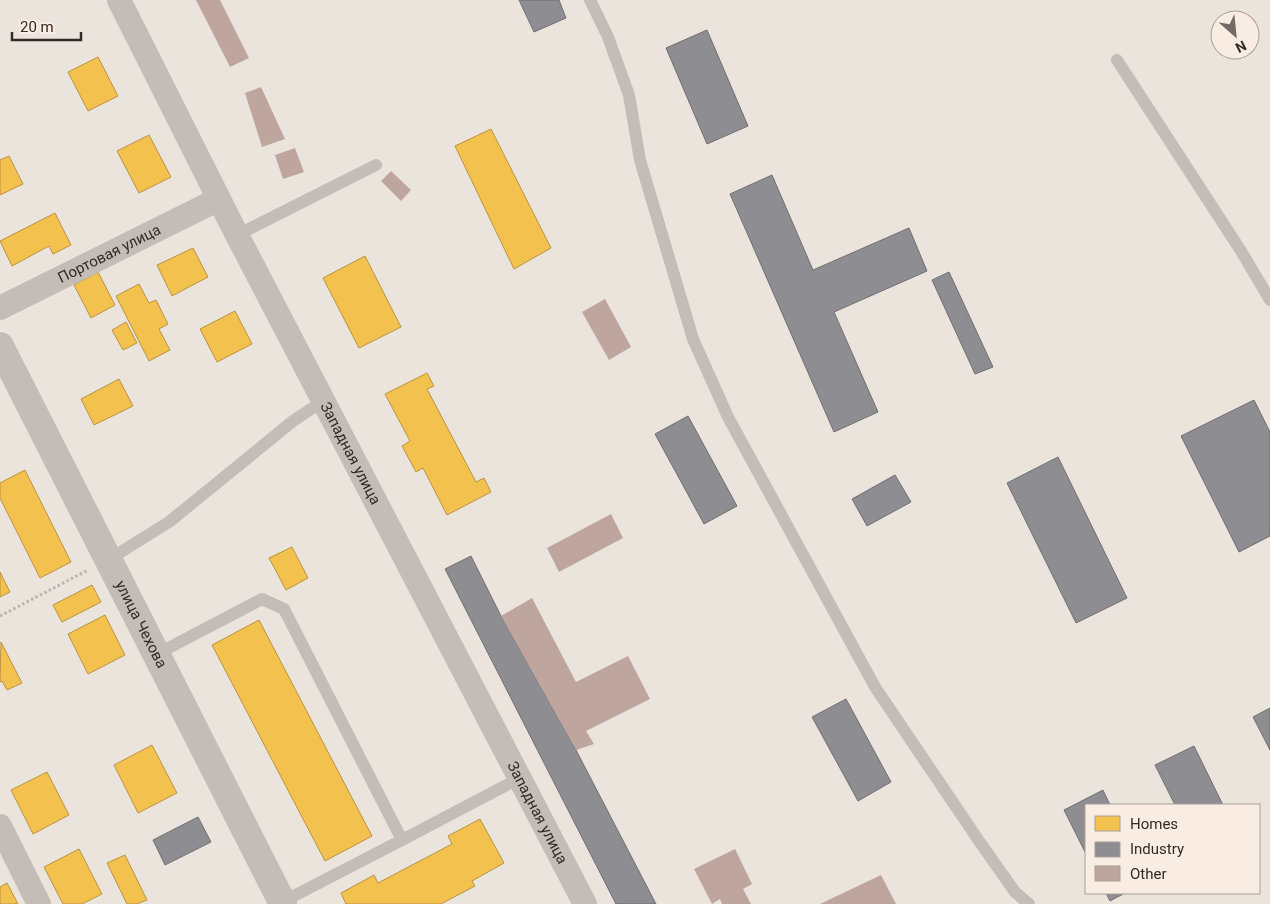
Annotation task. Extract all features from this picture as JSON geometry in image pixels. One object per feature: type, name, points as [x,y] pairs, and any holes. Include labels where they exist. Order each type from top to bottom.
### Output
[{"type":"street","name":"Западная улица","points":[[119,0],[322,401],[585,904]]},
{"type":"street","name":"Портовая улица","points":[[0,308],[219,199]]},
{"type":"street","name":"улица Чехова","points":[[0,346],[282,903]]},
{"type":"street","points":[[0,826],[39,904]]},
{"type":"lane","points":[[590,0],[608,37],[628,95],[640,160],[693,339],[728,418],[875,688],[979,842],[1015,892],[1029,904]]},
{"type":"lane","points":[[1117,60],[1241,250],[1270,300]]},
{"type":"lane","points":[[237,235],[376,165]]},
{"type":"lane","points":[[108,560],[169,522],[293,421],[322,401]]},
{"type":"lane","points":[[157,654],[262,599],[284,609],[402,840]]},
{"type":"lane","points":[[282,903],[518,779]]},
{"type":"path","points":[[0,616],[108,560]]},
{"type":"building: Homes","points":[[98,57],[118,96],[88,111],[68,72]]},
{"type":"building: Homes","points":[[491,129],[551,248],[514,269],[455,146]]},
{"type":"building: Homes","points":[[149,135],[171,177],[139,193],[117,151]]},
{"type":"building: Homes","points":[[9,156],[23,184],[0,195],[0,160]]},
{"type":"building: Homes","points":[[55,213],[71,245],[53,254],[49,246],[12,266],[0,241]]},
{"type":"building: Homes","points":[[193,248],[208,277],[172,296],[157,265]]},
{"type":"building: Homes","points":[[365,256],[401,327],[359,348],[323,278]]},
{"type":"building: Homes","points":[[98,272],[115,305],[91,318],[74,285]]},
{"type":"building: Homes","points":[[139,284],[149,303],[156,300],[168,324],[159,329],[170,350],[149,361],[116,296]]},
{"type":"building: Homes","points":[[235,311],[252,344],[217,362],[200,329]]},
{"type":"building: Homes","points":[[126,322],[137,343],[123,350],[112,330]]},
{"type":"building: Homes","points":[[427,373],[434,386],[427,389],[476,482],[484,478],[491,492],[447,515],[423,468],[416,472],[402,446],[410,441],[385,394]]},
{"type":"building: Homes","points":[[119,379],[133,406],[94,425],[81,399]]},
{"type":"building: Homes","points":[[25,470],[71,562],[40,578],[0,498],[0,483]]},
{"type":"building: Homes","points":[[292,547],[308,578],[286,590],[269,558]]},
{"type":"building: Homes","points":[[0,572],[10,592],[0,597]]},
{"type":"building: Homes","points":[[92,585],[101,602],[62,622],[53,605]]},
{"type":"building: Homes","points":[[105,615],[125,655],[88,674],[68,634]]},
{"type":"building: Homes","points":[[259,620],[372,836],[325,861],[212,645]]},
{"type":"building: Homes","points":[[1,642],[22,683],[7,690],[2,681],[0,682]]},
{"type":"building: Homes","points":[[152,745],[177,793],[138,813],[114,765]]},
{"type":"building: Homes","points":[[47,772],[69,815],[33,834],[11,790]]},
{"type":"building: Homes","points":[[480,819],[504,863],[472,881],[475,886],[441,904],[346,904],[341,893],[374,875],[378,883],[452,844],[448,836]]},
{"type":"building: Homes","points":[[79,849],[102,894],[82,904],[63,904],[44,867]]},
{"type":"building: Homes","points":[[125,855],[147,900],[137,904],[127,904],[107,863]]},
{"type":"building: Homes","points":[[7,883],[18,904],[0,904],[0,887]]},
{"type":"building: Industry","points":[[519,0],[559,0],[566,18],[534,32]]},
{"type":"building: Industry","points":[[707,30],[748,126],[707,144],[666,48]]},
{"type":"building: Industry","points":[[772,175],[813,270],[909,228],[927,271],[834,312],[878,412],[834,432],[730,194]]},
{"type":"building: Industry","points":[[949,272],[993,367],[975,374],[932,280]]},
{"type":"building: Industry","points":[[1254,400],[1270,432],[1270,536],[1239,552],[1181,436]]},
{"type":"building: Industry","points":[[688,416],[737,506],[704,524],[655,434]]},
{"type":"building: Industry","points":[[1058,457],[1127,598],[1076,623],[1007,483]]},
{"type":"building: Industry","points":[[895,475],[911,502],[867,526],[852,499]]},
{"type":"building: Industry","points":[[471,556],[501,616],[576,750],[656,904],[616,904],[445,569]]},
{"type":"building: Industry","points":[[846,699],[891,782],[858,801],[812,717]]},
{"type":"building: Industry","points":[[1270,708],[1270,750],[1253,717]]},
{"type":"building: Industry","points":[[1194,746],[1223,804],[1174,804],[1155,765]]},
{"type":"building: Industry","points":[[1103,790],[1110,804],[1085,804],[1085,852],[1064,810]]},
{"type":"building: Industry","points":[[198,817],[211,842],[165,865],[153,840]]},
{"type":"building: Industry","points":[[1106,894],[1123,894],[1110,901]]},
{"type":"building: Other","points":[[196,0],[220,0],[249,58],[230,67]]},
{"type":"building: Other","points":[[261,87],[285,139],[262,147],[245,93]]},
{"type":"building: Other","points":[[295,148],[304,172],[283,179],[275,155]]},
{"type":"building: Other","points":[[391,171],[411,190],[401,201],[381,181]]},
{"type":"building: Other","points":[[605,299],[631,347],[609,360],[582,312]]},
{"type":"building: Other","points":[[611,514],[623,538],[559,572],[547,548]]},
{"type":"building: Other","points":[[532,598],[576,682],[628,656],[650,699],[586,731],[594,744],[576,750],[501,616]]},
{"type":"building: Other","points":[[735,849],[752,884],[743,889],[751,904],[722,904],[720,899],[712,904],[694,869]]},
{"type":"building: Other","points":[[881,875],[896,904],[820,904]]}]
